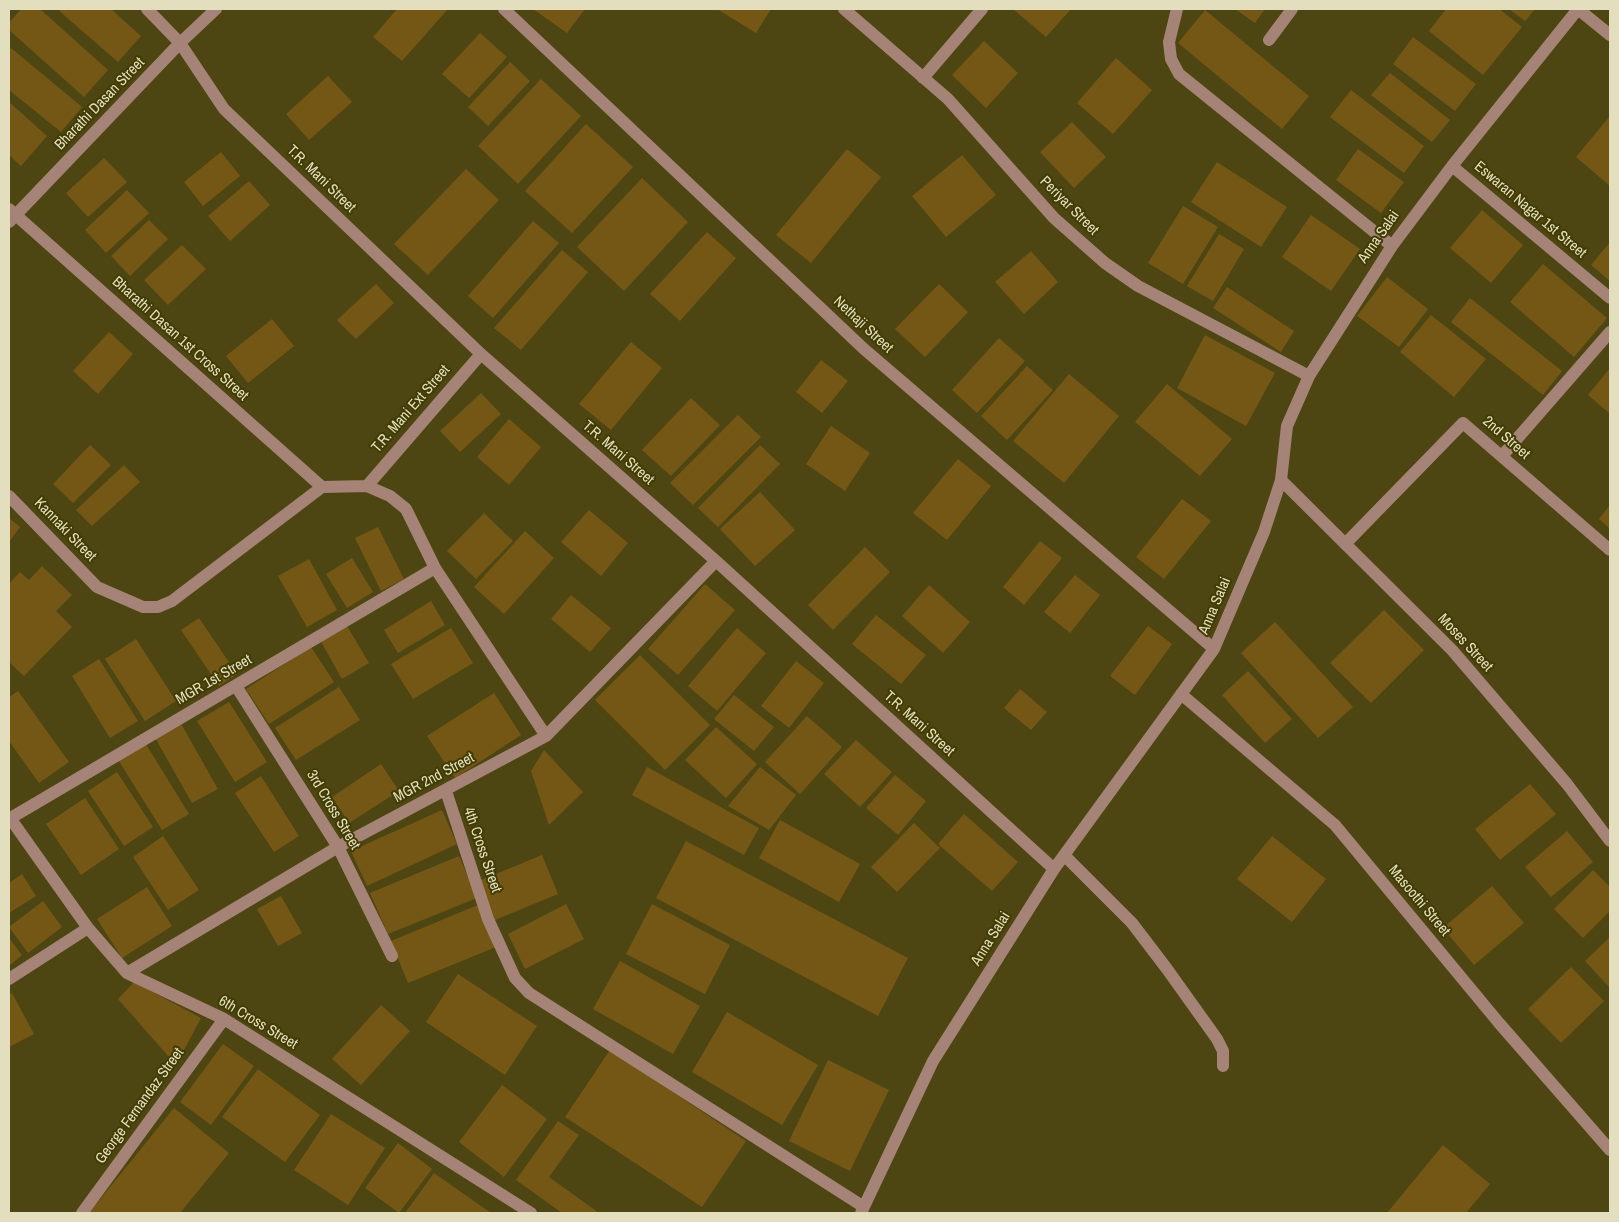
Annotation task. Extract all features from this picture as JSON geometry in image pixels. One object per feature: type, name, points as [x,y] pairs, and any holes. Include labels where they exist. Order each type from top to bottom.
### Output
[{"type":"street","name":"T.R. Mani Street","points":[[147,9],[180,43],[224,109],[481,354],[716,561],[1054,869]]},
{"type":"street","name":"Bharathi Dasan Street","points":[[11,216],[180,43],[216,9]]},
{"type":"street","name":"Nethaji Street","points":[[504,9],[864,350],[1214,649]]},
{"type":"street","name":"Periyar Street","points":[[844,9],[948,99],[1054,218],[1105,263],[1138,286],[1309,376]]},
{"type":"street","points":[[923,78],[982,9]]},
{"type":"street","points":[[1177,9],[1169,42],[1171,60],[1179,74],[1392,246]]},
{"type":"street","points":[[1268,40],[1292,9]]},
{"type":"street","name":"Anna Salai","points":[[863,1210],[933,1061],[1054,869],[1214,649],[1264,532],[1281,480],[1287,426],[1309,376],[1392,246],[1452,166],[1578,9]]},
{"type":"street","points":[[1578,9],[1610,35]]},
{"type":"street","name":"Eswaran Nagar 1st Street","points":[[1452,166],[1610,298]]},
{"type":"street","name":"Bharathi Dasan 1st Cross Street","points":[[11,216],[322,487]]},
{"type":"street","points":[[1502,456],[1610,332]]},
{"type":"street","name":"T.R. Mani Ext Street","points":[[367,486],[481,354]]},
{"type":"street","name":"2nd Street","points":[[1345,544],[1463,423],[1610,550]]},
{"type":"street","name":"Moses Street","points":[[1281,480],[1452,650],[1567,784],[1610,841]]},
{"type":"street","points":[[322,487],[367,486],[390,496],[406,509],[435,568],[546,736]]},
{"type":"street","name":"Kannaki Street","points":[[9,496],[97,587],[143,607],[158,607],[172,601],[322,487]]},
{"type":"street","name":"MGR 2nd Street","points":[[127,973],[338,848],[546,736],[716,561]]},
{"type":"street","name":"MGR 1st Street","points":[[9,819],[435,568]]},
{"type":"street","name":"3rd Cross Street","points":[[236,686],[338,848],[392,956]]},
{"type":"street","name":"Masoothi Street","points":[[1181,694],[1335,826],[1499,1023],[1610,1150]]},
{"type":"street","name":"4th Cross Street","points":[[446,791],[488,919],[515,978],[529,993],[863,1210]]},
{"type":"street","name":"6th Cross Street","points":[[9,819],[88,928],[127,973],[224,1019],[531,1213]]},
{"type":"street","points":[[1064,855],[1132,923],[1167,969],[1217,1039],[1223,1051],[1223,1066]]},
{"type":"street","points":[[9,979],[88,928]]},
{"type":"street","name":"George Fernandaz Street","points":[[82,1213],[224,1019]]},
{"type":"building","points":[[21,9],[40,9],[108,70],[84,97],[9,30],[9,23]]},
{"type":"building","points":[[57,9],[111,9],[141,36],[118,62]]},
{"type":"building","points":[[397,9],[448,9],[402,61],[373,37]]},
{"type":"building","points":[[533,9],[585,9],[567,33]]},
{"type":"building","points":[[717,9],[771,9],[756,33]]},
{"type":"building","points":[[1013,9],[1071,9],[1046,37]]},
{"type":"building","points":[[1235,9],[1265,9],[1255,23]]},
{"type":"building","points":[[1446,9],[1499,9],[1522,27],[1483,75],[1429,31]]},
{"type":"building","points":[[1509,9],[1535,9],[1525,21]]},
{"type":"building","points":[[1205,10],[1309,96],[1282,129],[1178,43]]},
{"type":"building","points":[[480,33],[507,57],[469,98],[442,74]]},
{"type":"building","points":[[1413,37],[1476,84],[1455,111],[1393,64]]},
{"type":"building","points":[[984,41],[1018,73],[986,108],[952,75]]},
{"type":"building","points":[[11,48],[82,107],[61,132],[9,90],[9,51]]},
{"type":"building","points":[[1116,58],[1152,90],[1113,134],[1077,103]]},
{"type":"building","points":[[510,62],[530,81],[488,126],[468,107]]},
{"type":"building","points":[[1390,73],[1450,120],[1432,142],[1371,95]]},
{"type":"building","points":[[328,76],[352,102],[309,140],[286,114]]},
{"type":"building","points":[[541,79],[581,116],[518,184],[478,146]]},
{"type":"building","points":[[1351,90],[1424,146],[1404,173],[1330,117]]},
{"type":"building","points":[[9,102],[47,136],[21,166],[9,155]]},
{"type":"building","points":[[1610,116],[1610,186],[1576,157]]},
{"type":"building","points":[[1072,122],[1106,157],[1074,188],[1040,152]]},
{"type":"building","points":[[586,124],[633,167],[572,233],[525,191]]},
{"type":"building","points":[[847,149],[881,177],[811,263],[776,235]]},
{"type":"building","points":[[1358,149],[1404,182],[1381,213],[1336,180]]},
{"type":"building","points":[[221,152],[240,176],[203,206],[184,182]]},
{"type":"building","points":[[962,155],[996,195],[946,237],[912,196]]},
{"type":"building","points":[[104,158],[127,182],[88,217],[66,193]]},
{"type":"building","points":[[1217,162],[1287,207],[1261,247],[1191,202]]},
{"type":"building","points":[[466,169],[499,200],[428,275],[394,244]]},
{"type":"building","points":[[642,178],[688,222],[624,291],[577,247]]},
{"type":"building","points":[[249,181],[270,205],[230,241],[208,216]]},
{"type":"building","points":[[127,190],[149,213],[106,253],[85,230]]},
{"type":"building","points":[[1183,206],[1218,227],[1183,284],[1148,263]]},
{"type":"building","points":[[1482,210],[1523,245],[1491,283],[1450,248]]},
{"type":"building","points":[[1311,215],[1360,249],[1331,291],[1282,257]]},
{"type":"building","points":[[149,220],[168,239],[130,276],[111,256]]},
{"type":"building","points":[[533,221],[559,243],[493,318],[468,296]]},
{"type":"building","points":[[707,232],[736,258],[680,321],[650,294]]},
{"type":"building","points":[[1219,234],[1244,249],[1213,301],[1187,286]]},
{"type":"building","points":[[1610,242],[1610,281],[1591,265]]},
{"type":"building","points":[[182,245],[206,269],[168,305],[144,280]]},
{"type":"building","points":[[562,250],[588,272],[521,350],[494,328]]},
{"type":"building","points":[[1031,251],[1058,282],[1024,314],[995,282]]},
{"type":"building","points":[[1543,264],[1607,318],[1574,357],[1510,302]]},
{"type":"building","points":[[1387,277],[1428,309],[1399,347],[1357,316]]},
{"type":"building","points":[[376,284],[394,303],[356,339],[337,320]]},
{"type":"building","points":[[939,284],[968,312],[925,357],[895,329]]},
{"type":"building","points":[[1227,287],[1294,331],[1281,352],[1213,308]]},
{"type":"building","points":[[1470,298],[1562,371],[1543,395],[1451,322]]},
{"type":"building","points":[[1431,315],[1486,359],[1454,397],[1400,352]]},
{"type":"building","points":[[272,319],[294,346],[248,383],[226,356]]},
{"type":"building","points":[[109,332],[133,354],[98,394],[73,371]]},
{"type":"building","points":[[1205,335],[1275,373],[1246,426],[1177,388]]},
{"type":"building","points":[[999,338],[1025,361],[977,413],[952,390]]},
{"type":"building","points":[[631,342],[662,368],[611,430],[579,404]]},
{"type":"building","points":[[821,360],[848,381],[822,413],[796,392]]},
{"type":"building","points":[[1027,366],[1053,390],[1007,440],[981,416]]},
{"type":"building","points":[[1610,368],[1610,412],[1609,413],[1588,395]]},
{"type":"building","points":[[1069,374],[1119,416],[1064,483],[1013,441]]},
{"type":"building","points":[[1167,384],[1232,439],[1200,476],[1135,422]]},
{"type":"building","points":[[481,393],[501,414],[460,452],[440,431]]},
{"type":"building","points":[[691,398],[720,425],[671,476],[642,450]]},
{"type":"building","points":[[738,415],[761,437],[693,505],[670,483]]},
{"type":"building","points":[[509,419],[541,447],[509,485],[477,457]]},
{"type":"building","points":[[831,426],[870,453],[845,491],[806,464]]},
{"type":"building","points":[[90,445],[111,465],[73,503],[53,484]]},
{"type":"building","points":[[760,445],[780,464],[718,527],[698,508]]},
{"type":"building","points":[[958,459],[991,486],[947,540],[913,513]]},
{"type":"building","points":[[124,465],[140,482],[92,526],[76,510]]},
{"type":"building","points":[[760,492],[795,530],[755,566],[720,529]]},
{"type":"building","points":[[1182,499],[1211,521],[1164,579],[1136,557]]},
{"type":"building","points":[[1610,505],[1610,529],[1599,519]]},
{"type":"building","points":[[589,510],[628,543],[601,576],[561,542]]},
{"type":"building","points":[[484,513],[513,541],[476,579],[447,551]]},
{"type":"building","points":[[9,518],[20,527],[9,542]]},
{"type":"building","points":[[378,527],[404,579],[381,591],[355,538]]},
{"type":"building","points":[[525,531],[554,558],[504,614],[474,587]]},
{"type":"building","points":[[1040,541],[1062,558],[1024,605],[1003,587]]},
{"type":"building","points":[[865,547],[890,572],[833,630],[808,605]]},
{"type":"building","points":[[352,558],[373,592],[347,608],[326,574]]},
{"type":"building","points":[[309,559],[337,610],[307,627],[278,576]]},
{"type":"building","points":[[42,566],[72,595],[56,611],[72,627],[24,676],[9,662],[9,584],[20,572],[29,580]]},
{"type":"building","points":[[1075,575],[1100,595],[1070,633],[1044,612]]},
{"type":"building","points":[[705,584],[735,610],[678,675],[648,649]]},
{"type":"building","points":[[929,585],[970,622],[943,653],[902,616]]},
{"type":"building","points":[[571,595],[611,628],[590,652],[551,619]]},
{"type":"building","points":[[431,601],[445,625],[398,653],[384,630]]},
{"type":"building","points":[[1384,610],[1424,650],[1371,703],[1330,663]]},
{"type":"building","points":[[876,615],[926,655],[901,684],[852,644]]},
{"type":"building","points":[[199,618],[237,674],[219,686],[181,630]]},
{"type":"building","points":[[1275,622],[1353,707],[1318,738],[1241,653]]},
{"type":"building","points":[[347,626],[369,663],[342,679],[320,640]]},
{"type":"building","points":[[1148,626],[1172,644],[1135,695],[1110,676]]},
{"type":"building","points":[[451,628],[473,663],[413,699],[391,664]]},
{"type":"building","points":[[737,628],[766,653],[717,711],[688,686]]},
{"type":"building","points":[[136,639],[176,701],[145,721],[105,659]]},
{"type":"building","points":[[311,647],[334,682],[269,724],[246,689]]},
{"type":"building","points":[[640,655],[710,725],[665,770],[595,700]]},
{"type":"building","points":[[99,659],[138,721],[110,738],[72,676]]},
{"type":"building","points":[[796,661],[824,683],[789,728],[761,706]]},
{"type":"building","points":[[1248,671],[1292,719],[1265,743],[1222,695]]},
{"type":"building","points":[[339,687],[360,720],[296,760],[275,728]]},
{"type":"building","points":[[1020,689],[1047,712],[1031,730],[1004,708]]},
{"type":"building","points":[[18,691],[69,762],[39,783],[9,741],[9,697]]},
{"type":"building","points":[[494,693],[521,735],[455,778],[427,736]]},
{"type":"building","points":[[734,695],[774,727],[754,751],[714,719]]},
{"type":"building","points":[[229,702],[267,762],[235,782],[197,721]]},
{"type":"building","points":[[807,716],[842,747],[800,794],[765,762]]},
{"type":"building","points":[[180,722],[218,789],[192,803],[154,736]]},
{"type":"building","points":[[716,727],[757,764],[726,798],[685,760]]},
{"type":"building","points":[[856,740],[892,772],[860,807],[824,774]]},
{"type":"building","points":[[144,741],[189,814],[162,830],[117,758]]},
{"type":"building","points":[[544,750],[583,792],[549,825],[531,771]]},
{"type":"building","points":[[381,764],[399,791],[349,823],[332,797]]},
{"type":"building","points":[[647,767],[759,828],[744,855],[632,795]]},
{"type":"building","points":[[760,767],[796,795],[769,830],[728,806]]},
{"type":"building","points":[[117,772],[153,827],[124,846],[88,791]]},
{"type":"building","points":[[895,775],[926,801],[898,835],[866,808]]},
{"type":"building","points":[[261,776],[299,836],[274,852],[235,793]]},
{"type":"building","points":[[1530,784],[1556,814],[1500,860],[1475,829]]},
{"type":"building","points":[[85,798],[119,849],[81,875],[46,824]]},
{"type":"building","points":[[442,810],[457,844],[367,886],[351,851]]},
{"type":"building","points":[[964,814],[1018,862],[992,891],[938,844]]},
{"type":"building","points":[[780,820],[860,864],[839,902],[759,858]]},
{"type":"building","points":[[914,823],[940,848],[897,892],[871,867]]},
{"type":"building","points":[[1567,831],[1593,862],[1551,897],[1525,867]]},
{"type":"building","points":[[163,836],[199,890],[168,910],[133,857]]},
{"type":"building","points":[[1272,836],[1326,879],[1292,922],[1237,879]]},
{"type":"building","points":[[686,841],[908,958],[878,1016],[656,898]]},
{"type":"building","points":[[542,855],[558,894],[495,920],[479,881]]},
{"type":"building","points":[[459,856],[477,898],[388,934],[370,893]]},
{"type":"building","points":[[1593,870],[1610,887],[1610,911],[1583,938],[1554,909]]},
{"type":"building","points":[[22,874],[36,896],[9,913],[9,883]]},
{"type":"building","points":[[1492,886],[1524,923],[1474,965],[1443,928]]},
{"type":"building","points":[[147,887],[172,926],[122,958],[97,919]]},
{"type":"building","points":[[281,896],[302,933],[278,946],[257,909]]},
{"type":"building","points":[[43,901],[62,927],[28,953],[9,927]]},
{"type":"building","points":[[566,904],[584,939],[525,969],[508,934]]},
{"type":"building","points":[[652,904],[730,945],[705,994],[626,954]]},
{"type":"building","points":[[478,905],[496,947],[408,983],[391,941]]},
{"type":"building","points":[[1610,937],[1610,988],[1585,961]]},
{"type":"building","points":[[9,938],[22,955],[9,966]]},
{"type":"building","points":[[620,961],[700,1006],[673,1054],[593,1009]]},
{"type":"building","points":[[1571,967],[1604,1001],[1561,1043],[1528,1009]]},
{"type":"building","points":[[458,974],[537,1026],[505,1075],[426,1022]]},
{"type":"building","points":[[134,982],[201,1018],[176,1065],[118,999]]},
{"type":"building","points":[[12,993],[34,1034],[9,1047],[9,995]]},
{"type":"building","points":[[381,1005],[410,1031],[361,1085],[332,1059]]},
{"type":"building","points":[[727,1012],[818,1065],[782,1125],[692,1072]]},
{"type":"building","points":[[223,1044],[254,1066],[211,1125],[180,1102]]},
{"type":"building","points":[[610,1050],[746,1141],[702,1207],[565,1117]]},
{"type":"building","points":[[828,1060],[889,1090],[850,1171],[789,1141]]},
{"type":"building","points":[[258,1069],[320,1115],[285,1162],[222,1117]]},
{"type":"building","points":[[502,1085],[547,1119],[504,1177],[459,1142]]},
{"type":"building","points":[[174,1108],[229,1153],[180,1213],[89,1213]]},
{"type":"building","points":[[331,1114],[385,1148],[348,1205],[294,1170]]},
{"type":"building","points":[[558,1121],[579,1135],[549,1177],[599,1213],[562,1213],[516,1180]]},
{"type":"building","points":[[398,1143],[432,1169],[399,1213],[365,1188]]},
{"type":"building","points":[[1443,1145],[1490,1184],[1466,1213],[1387,1213]]},
{"type":"building","points":[[434,1173],[491,1213],[405,1213]]}]
